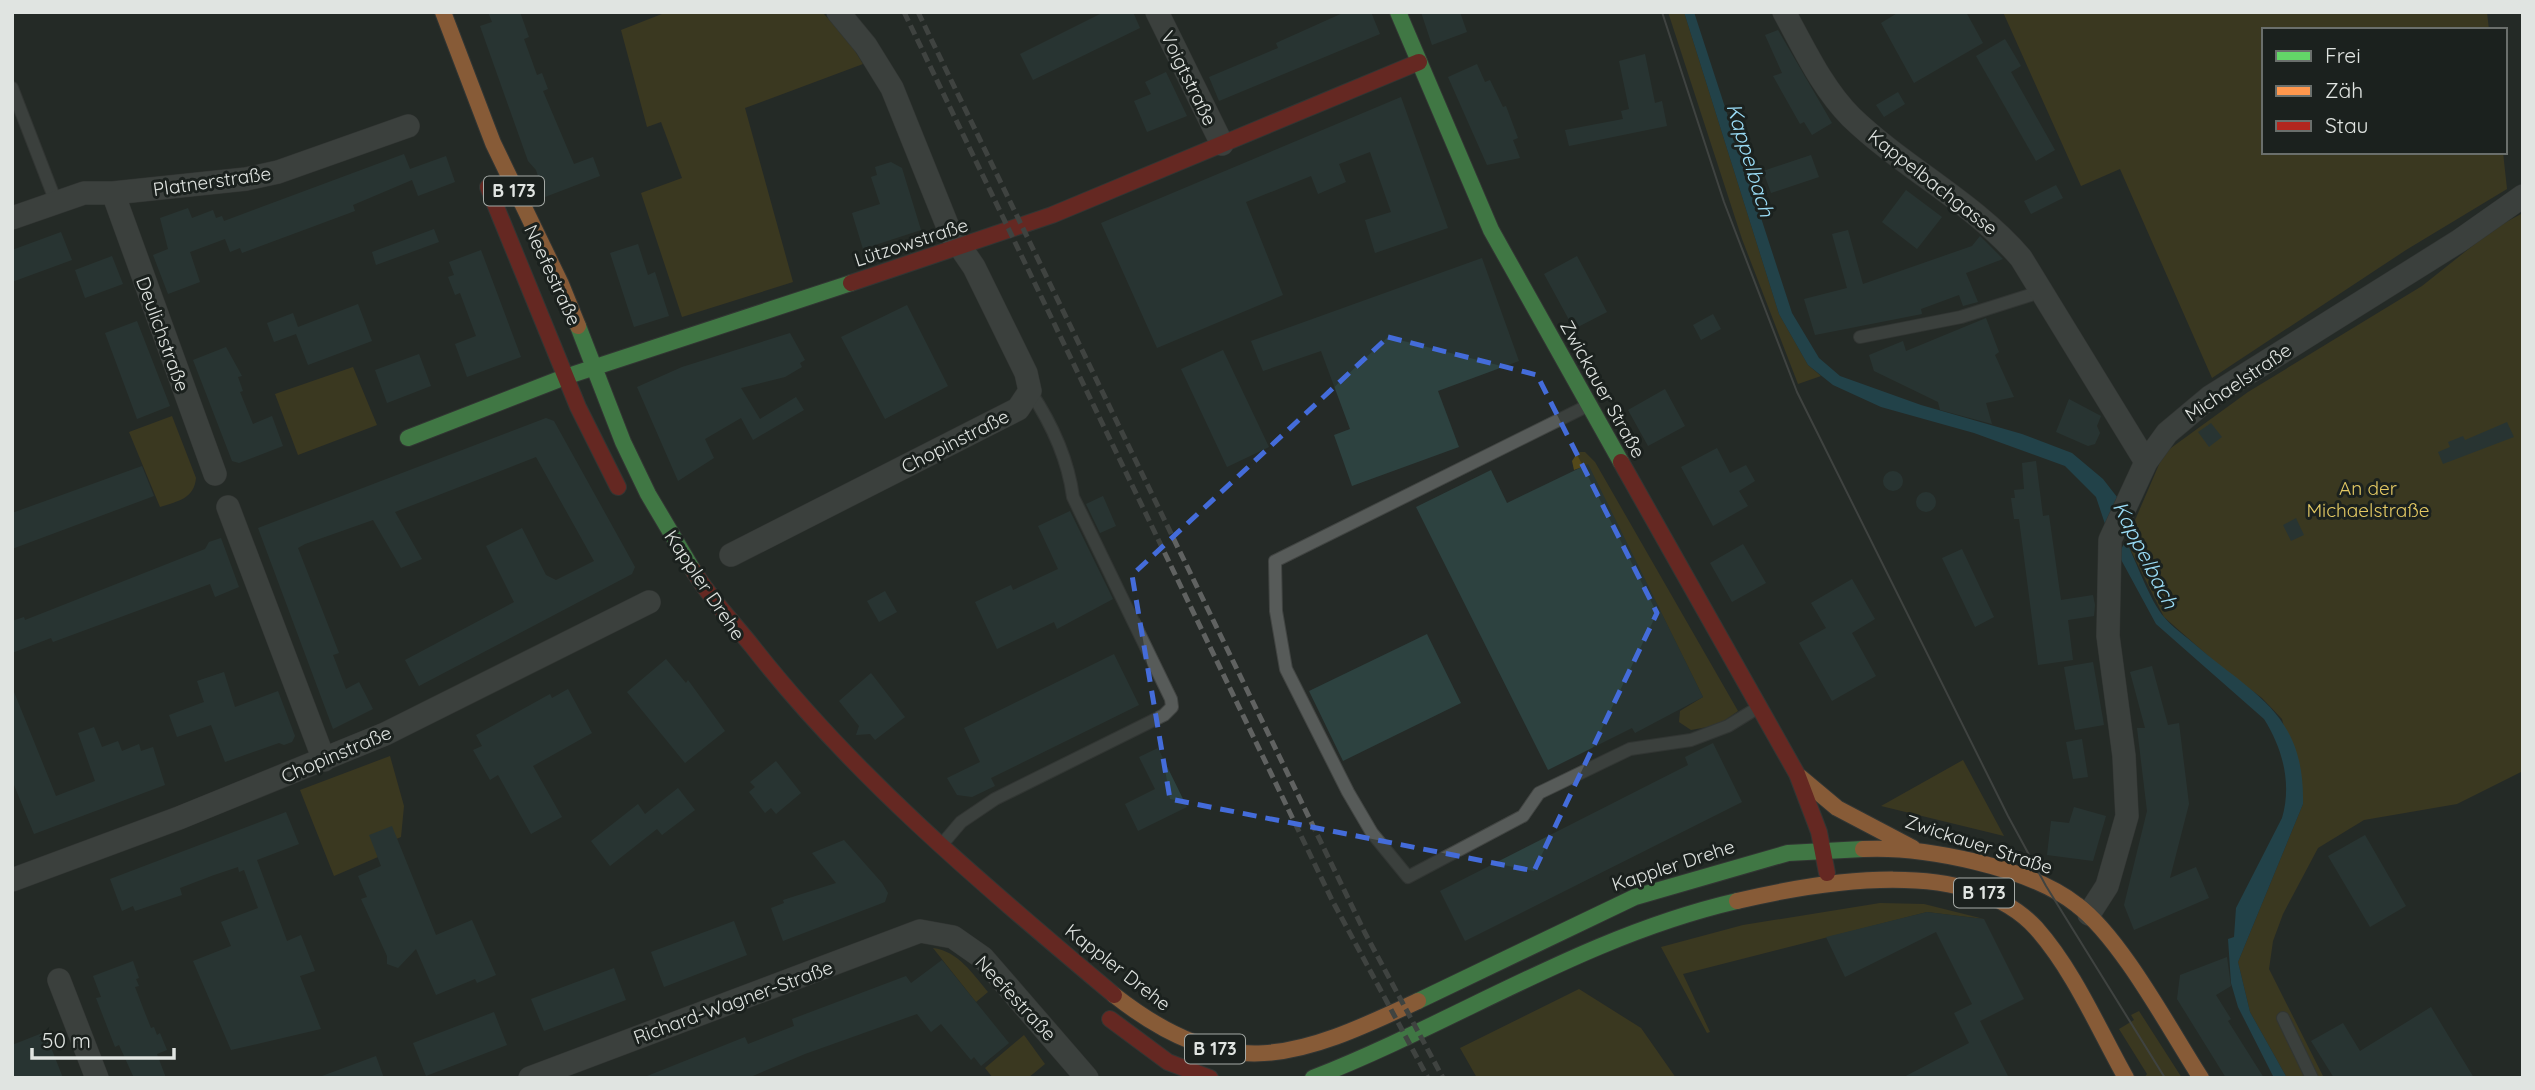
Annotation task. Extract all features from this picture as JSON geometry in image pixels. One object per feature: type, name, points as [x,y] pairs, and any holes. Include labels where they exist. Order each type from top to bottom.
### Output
[{"type":"main road","name":"Neefestraße","points":[[443,12],[493,143],[561,284],[623,442],[671,535]]},
{"type":"main road","name":"Zwickauer Straße","points":[[1398,12],[1491,230],[1797,774],[1819,832],[1829,885]]},
{"type":"main road","name":"Lützowstraße","points":[[408,438],[593,367],[1052,215],[1419,62]]},
{"type":"main road","name":"Neefestraße","points":[[484,177],[565,377],[626,501]]},
{"type":"main road","name":"Kappler Drehe","points":[[671,535],[727,617],[799,706],[860,770],[1032,926],[1149,1020],[1201,1046],[1250,1055],[1296,1051],[1329,1042],[1634,914],[1738,865],[1788,853],[1823,850],[1880,848],[1925,853]]},
{"type":"main road","name":"Zwickauer Straße","points":[[1797,774],[1838,808],[1883,834],[1925,853],[1977,861],[2035,881],[2063,895],[2089,914],[2127,963],[2201,1078]]},
{"type":"main road","name":"B 173","points":[[1829,885],[1868,881],[1947,882],[2006,904],[2021,914],[2046,940],[2126,1078]]},
{"type":"main road","name":"Kappler Drehe","points":[[1313,1078],[1577,954],[1634,914],[1829,885]]},
{"type":"main road","name":"B 173","points":[[1101,1011],[1148,1050],[1188,1072],[1210,1078]]},
{"type":"street","points":[[838,12],[866,46],[892,88],[950,232],[962,247],[1026,373],[1030,391]]},
{"type":"street","name":"Voigtstraße","points":[[1157,12],[1222,144]]},
{"type":"street","name":"Kappelbachgasse","points":[[1784,12],[1824,83],[1850,116],[1996,230],[2021,258],[2146,462]]},
{"type":"street","name":"Platnerstraße","points":[[12,218],[84,192],[113,193],[267,175],[408,126]]},
{"type":"street","name":"Deulichstraße","points":[[113,193],[215,474]]},
{"type":"street","name":"Michaelstraße","points":[[2089,914],[2107,886],[2127,816],[2124,756],[2108,636],[2110,540],[2146,462],[2167,433],[2210,397],[2459,241],[2523,196]]},
{"type":"street","name":"Chopinstraße","points":[[731,555],[1018,409],[1030,391]]},
{"type":"street","points":[[228,507],[324,760]]},
{"type":"street","name":"Chopinstraße","points":[[15,872],[324,760],[385,734],[649,602]]},
{"type":"street","name":"Richard-Wagner-Straße","points":[[536,1077],[920,931],[936,932]]},
{"type":"street","name":"Neefestraße","points":[[936,932],[953,937],[983,958],[1087,1078]]},
{"type":"street","points":[[59,980],[97,1078]]},
{"type":"lane","points":[[12,89],[56,202]]},
{"type":"lane","points":[[1860,337],[1961,317],[2040,292]]},
{"type":"lane","points":[[942,844],[961,822],[995,799],[1164,715],[1172,707],[1171,699],[1073,497],[1069,467],[1044,412],[1030,391]]},
{"type":"lane","points":[[1589,405],[1275,561],[1276,611],[1286,668],[1348,792],[1372,833],[1408,877],[1523,816],[1539,793],[1630,749],[1691,740],[1728,726],[1759,707]]},
{"type":"lane","points":[[2283,1018],[2312,1078]]},
{"type":"highlighted area","points":[[1388,337],[1537,375],[1657,613],[1534,871],[1170,799],[1132,575]]},
{"type":"green space","points":[[667,12],[822,12],[847,38],[863,64],[745,108],[793,282],[682,317],[641,193],[682,178],[661,122],[647,127],[621,30]]},
{"type":"green space","points":[[1668,12],[1684,12],[1779,314],[1808,365],[1821,376],[1798,384],[1742,239]]},
{"type":"green space","points":[[2003,12],[2487,12],[2489,28],[2262,28],[2262,154],[2503,154],[2507,189],[2406,250],[2212,378],[2120,169],[2081,186]]},
{"type":"green space","name":"An der Michaelstraße","points":[[2523,213],[2523,771],[2457,804],[2364,820],[2318,848],[2283,914],[2273,941],[2269,969],[2324,1078],[2287,1078],[2250,1012],[2238,962],[2303,804],[2282,719],[2262,698],[2222,668],[2164,617],[2126,541],[2164,453],[2248,392],[2422,286],[2495,228]]},
{"type":"green space","points":[[353,367],[377,425],[298,455],[275,394]]},
{"type":"green space","points":[[172,416],[196,478],[188,495],[160,507],[129,432]]},
{"type":"green space","points":[[1578,452],[1585,452],[1595,462],[1738,711],[1718,725],[1691,730],[1679,722],[1680,711],[1703,697],[1588,465],[1574,470],[1572,461]]},
{"type":"green space","points":[[390,756],[404,806],[401,837],[375,848],[378,857],[334,876],[300,790]]},
{"type":"green space","points":[[1963,760],[2004,836],[1881,806]]},
{"type":"green space","points":[[1880,903],[1924,904],[1984,919],[1927,912],[1683,974],[1710,1032],[1707,1033],[1661,947],[1743,925]]},
{"type":"green space","points":[[933,948],[957,958],[988,992],[976,1002]]},
{"type":"green space","points":[[1579,989],[1641,1028],[1676,1078],[1477,1078],[1460,1048]]},
{"type":"green space","points":[[2139,1011],[2182,1078],[2144,1078],[2147,1074],[2119,1029],[2134,1020],[2131,1015]]},
{"type":"green space","points":[[1024,1035],[1045,1064],[1028,1078],[993,1078],[985,1068]]},
{"type":"water","points":[[1684,12],[1694,12],[1792,313],[1819,358],[1840,376],[1921,405],[2022,434],[2072,453],[2103,479],[2117,497],[2105,524],[2096,497],[2065,466],[1974,433],[1881,407],[1833,385],[1808,365],[1779,314]]},
{"type":"water","points":[[2126,541],[2148,591],[2164,617],[2271,708],[2285,726],[2295,747],[2301,773],[2303,804],[2238,962],[2250,1012],[2287,1078],[2274,1078],[2238,1007],[2231,983],[2228,939],[2234,937],[2236,908],[2282,818],[2286,780],[2281,755],[2264,719],[2156,624],[2118,554]]},
{"type":"building","points":[[488,12],[520,12],[529,37],[524,39],[537,75],[542,73],[548,89],[543,91],[574,164],[593,157],[600,176],[545,197],[536,170],[528,161],[480,26],[492,22]]},
{"type":"building","points":[[1104,12],[1133,12],[1140,28],[1033,80],[1020,54]]},
{"type":"building","points":[[1345,12],[1371,12],[1380,34],[1219,101],[1209,77],[1278,48],[1276,43]]},
{"type":"building","points":[[1421,12],[1460,12],[1467,32],[1432,45]]},
{"type":"building","points":[[1899,12],[1966,12],[1983,43],[1914,83],[1881,23]]},
{"type":"building","points":[[1778,30],[1832,123],[1812,135],[1804,122],[1800,124],[1773,76],[1782,73],[1765,35]]},
{"type":"building","points":[[2005,39],[2021,66],[2011,72],[2055,150],[2036,161],[1976,56]]},
{"type":"building","points":[[1645,54],[1655,103],[1662,101],[1667,126],[1569,146],[1565,130],[1623,119],[1621,111],[1629,109],[1619,61]]},
{"type":"building","points":[[1477,64],[1485,82],[1490,80],[1503,107],[1506,106],[1518,138],[1513,140],[1520,158],[1487,165],[1448,77]]},
{"type":"building","points":[[1166,72],[1187,116],[1147,132],[1134,101],[1151,94],[1145,82]]},
{"type":"building","points":[[1898,92],[1905,104],[1884,117],[1876,105]]},
{"type":"building","points":[[1401,97],[1448,228],[1375,253],[1365,220],[1391,212],[1370,152],[1339,164],[1346,182],[1318,194],[1311,176],[1246,202],[1283,295],[1157,348],[1101,223]]},
{"type":"building","points":[[404,154],[410,169],[446,156],[455,182],[418,196],[412,180],[353,205],[355,211],[242,253],[240,248],[230,252],[225,239],[190,252],[200,282],[168,294],[153,255],[168,249],[160,218],[188,208],[192,218],[213,210],[216,218],[222,216],[224,221]]},
{"type":"building","points":[[1811,155],[1819,177],[1771,193],[1763,171]]},
{"type":"building","points":[[891,162],[902,168],[921,230],[863,249],[852,213],[880,204],[871,177],[877,175],[875,167]]},
{"type":"building","points":[[2056,185],[2063,198],[2031,214],[2024,201]]},
{"type":"building","points":[[1906,190],[1942,217],[1917,249],[1882,222]]},
{"type":"building","points":[[434,229],[439,242],[376,265],[372,252]]},
{"type":"building","points":[[1848,230],[1863,284],[1972,246],[1980,236],[2003,259],[1966,273],[1978,302],[1963,306],[1959,295],[1921,309],[1922,314],[1815,335],[1804,299],[1847,288],[1832,234]]},
{"type":"building","points":[[61,232],[72,260],[12,282],[12,250]]},
{"type":"building","points":[[638,244],[648,275],[655,272],[669,316],[634,327],[610,253]]},
{"type":"building","points":[[481,250],[521,357],[467,377],[455,344],[476,336],[460,293],[455,295],[448,277],[454,275],[449,262]]},
{"type":"building","points":[[112,256],[123,284],[85,298],[75,270]]},
{"type":"building","points":[[1577,256],[1607,312],[1574,329],[1544,274]]},
{"type":"building","points":[[1482,258],[1519,361],[1438,391],[1459,447],[1352,486],[1334,435],[1350,429],[1321,351],[1263,371],[1251,341]]},
{"type":"building","points":[[358,304],[372,341],[308,365],[296,334],[274,342],[267,323],[293,313],[298,327]]},
{"type":"building","points":[[907,305],[948,386],[885,419],[841,337]]},
{"type":"building","points":[[1713,314],[1721,329],[1701,340],[1693,325]]},
{"type":"building","points":[[1986,318],[1999,352],[1995,355],[2014,397],[1986,403],[1992,424],[1940,410],[1938,402],[1874,371],[1869,355],[1903,341],[1906,351]]},
{"type":"building","points":[[137,321],[170,406],[137,419],[105,333]]},
{"type":"building","points":[[790,333],[805,360],[800,363],[802,367],[785,377],[741,388],[760,419],[796,397],[804,410],[753,440],[741,418],[705,439],[714,458],[678,481],[637,387],[682,367]]},
{"type":"building","points":[[226,347],[242,376],[238,377],[243,391],[240,392],[253,424],[272,416],[283,446],[239,463],[232,461],[193,360]]},
{"type":"building","points":[[1223,350],[1269,447],[1227,467],[1181,369]]},
{"type":"building","points":[[419,354],[431,386],[387,403],[375,370]]},
{"type":"building","points":[[1665,389],[1685,426],[1648,446],[1628,410]]},
{"type":"building","points":[[2069,399],[2101,416],[2097,426],[2100,433],[2095,444],[2088,446],[2056,432]]},
{"type":"building","points":[[546,418],[554,421],[635,567],[632,574],[419,686],[405,660],[514,602],[486,546],[522,528],[546,575],[556,580],[594,561],[536,457],[395,512],[422,559],[401,568],[373,520],[305,544],[298,548],[339,653],[333,655],[346,689],[359,682],[373,709],[333,729],[258,528]]},
{"type":"building","points":[[2507,422],[2514,437],[2443,464],[2438,452],[2450,447],[2448,442],[2463,436],[2465,440]]},
{"type":"building","points":[[2211,423],[2222,437],[2209,447],[2198,432]]},
{"type":"building","points":[[1717,448],[1730,473],[1746,465],[1755,481],[1739,491],[1748,506],[1713,526],[1681,467]]},
{"type":"building","points":[[2036,461],[2043,516],[2049,515],[2061,600],[2093,595],[2095,605],[2094,616],[2068,620],[2073,660],[2038,665],[2019,519],[2014,519],[2011,498],[2015,498],[2014,490],[2024,489],[2022,463]]},
{"type":"building","points":[[1588,464],[1703,697],[1635,733],[1632,728],[1548,770],[1416,507],[1491,470],[1507,503]]},
{"type":"building","points":[[142,466],[154,496],[12,549],[12,513]]},
{"type":"building","points":[[1893,471],[1900,474],[1903,481],[1900,488],[1893,491],[1886,488],[1883,481],[1886,474]]},
{"type":"building","points":[[1926,492],[1933,495],[1936,502],[1933,509],[1926,512],[1919,509],[1916,502],[1919,495]]},
{"type":"building","points":[[1103,496],[1116,526],[1100,533],[1086,504]]},
{"type":"building","points":[[1070,511],[1113,599],[1057,629],[1054,622],[997,649],[975,602],[1011,585],[1013,590],[1058,569],[1038,526]]},
{"type":"building","points":[[2296,518],[2304,535],[2291,541],[2283,525]]},
{"type":"building","points":[[221,538],[239,587],[215,597],[210,584],[53,642],[51,638],[12,653],[12,621],[24,617],[25,620],[205,549],[209,542]]},
{"type":"building","points":[[1743,544],[1766,583],[1732,602],[1710,563]]},
{"type":"building","points":[[1962,549],[1994,617],[1975,627],[1942,558]]},
{"type":"building","points":[[1852,579],[1875,619],[1852,633],[1876,676],[1832,701],[1799,643],[1826,628],[1811,603]]},
{"type":"building","points":[[885,591],[897,612],[879,622],[867,601]]},
{"type":"building","points":[[1427,634],[1461,703],[1343,761],[1309,691]]},
{"type":"building","points":[[1114,654],[1139,705],[991,778],[995,786],[972,797],[957,795],[947,778],[980,762],[964,728]]},
{"type":"building","points":[[666,659],[686,683],[688,680],[725,731],[685,763],[627,692]]},
{"type":"building","points":[[2093,662],[2104,725],[2075,730],[2064,667]]},
{"type":"building","points":[[2152,666],[2168,725],[2179,723],[2189,804],[2170,878],[2196,867],[2209,898],[2134,930],[2124,905],[2147,811],[2137,728],[2145,728],[2130,672]]},
{"type":"building","points":[[224,672],[235,707],[278,691],[295,736],[292,742],[284,745],[279,743],[225,762],[211,725],[177,737],[169,715],[204,702],[197,681]]},
{"type":"building","points":[[871,673],[905,717],[875,740],[870,734],[856,735],[859,726],[839,701]]},
{"type":"building","points":[[12,687],[56,796],[95,781],[78,733],[94,727],[102,747],[118,741],[122,751],[139,744],[141,751],[153,747],[165,785],[34,834],[12,780]]},
{"type":"building","points":[[568,689],[592,733],[533,766],[562,817],[531,834],[498,775],[490,780],[473,750],[482,746],[476,735],[550,694],[552,698]]},
{"type":"building","points":[[2082,739],[2088,777],[2073,779],[2066,742]]},
{"type":"building","points":[[1713,743],[1742,802],[1465,941],[1440,891],[1688,765],[1685,757]]},
{"type":"building","points":[[1158,748],[1187,807],[1138,831],[1125,804],[1155,789],[1139,757]]},
{"type":"building","points":[[776,761],[801,793],[776,814],[771,808],[765,813],[749,792],[755,787],[750,782]]},
{"type":"building","points":[[678,788],[695,810],[662,835],[657,829],[610,866],[591,841],[638,804],[645,814]]},
{"type":"building","points":[[2074,807],[2106,816],[2093,861],[2047,855],[2051,821],[2069,823]]},
{"type":"building","points":[[286,812],[299,844],[257,860],[287,941],[301,935],[315,971],[300,976],[321,1029],[231,1050],[193,961],[231,946],[221,922],[258,908],[244,870],[239,872],[238,867],[214,875],[180,888],[182,895],[135,911],[133,906],[122,911],[110,879]]},
{"type":"building","points":[[392,826],[436,935],[472,920],[496,975],[477,983],[475,979],[436,995],[416,949],[398,968],[387,964],[387,956],[361,899],[367,897],[358,876],[381,866],[369,835]]},
{"type":"building","points":[[2365,835],[2406,906],[2370,927],[2328,856]]},
{"type":"building","points":[[844,840],[882,883],[888,893],[885,902],[783,941],[771,908],[784,903],[783,900],[836,883],[812,853]]},
{"type":"building","points":[[1927,912],[1984,919],[2024,999],[1980,1021],[2009,1078],[1902,1078],[1969,1043],[1954,1013],[1972,1004],[1936,932],[1845,977],[1826,937]]},
{"type":"building","points":[[734,921],[747,955],[664,987],[651,952]]},
{"type":"building","points":[[2227,957],[2231,986],[2216,995],[2231,1019],[2228,1021],[2264,1078],[2226,1078],[2177,999],[2180,975]]},
{"type":"building","points":[[942,960],[1009,1043],[981,1066],[974,1057],[971,1060],[941,1024],[931,1032],[917,1014],[805,1054],[748,1078],[642,1078],[745,1037],[748,1044],[794,1026],[792,1019],[906,976],[911,983]]},
{"type":"building","points":[[133,961],[139,978],[136,979],[139,986],[135,987],[143,1008],[151,1028],[154,1027],[157,1035],[160,1033],[167,1050],[157,1054],[166,1078],[134,1078],[119,1045],[115,1047],[96,998],[101,997],[93,976]]},
{"type":"building","points":[[614,968],[626,1000],[544,1031],[531,999]]},
{"type":"building","points":[[2431,1007],[2474,1078],[2334,1078],[2311,1041],[2343,1023],[2360,1051]]},
{"type":"building","points":[[494,1012],[507,1045],[426,1076],[413,1043]]},
{"type":"building","points":[[45,1032],[63,1078],[12,1078],[12,1045]]},
{"type":"building","points":[[376,1056],[384,1078],[322,1078],[322,1076]]},
{"type":"tram line","points":[[1662,12],[1724,202],[1797,392],[2008,816],[2046,886],[2165,1078]]},
{"type":"railway","points":[[904,12],[1332,900],[1428,1078]]},
{"type":"railway","points":[[918,12],[1365,933],[1443,1078]]},
{"type":"traffic: fast","points":[[1398,12],[1491,230],[1621,462]]},
{"type":"traffic: fast","points":[[408,438],[565,377],[851,283]]},
{"type":"traffic: fast","points":[[578,326],[623,442],[648,494],[693,570]]},
{"type":"traffic: fast","points":[[1418,1001],[1635,897],[1788,853],[1863,849]]},
{"type":"traffic: fast","points":[[1313,1078],[1366,1056],[1574,958],[1681,916],[1737,901]]},
{"type":"traffic: slow","points":[[443,12],[493,143],[561,284],[578,326]]},
{"type":"traffic: slow","points":[[1800,777],[1837,808],[1913,848]]},
{"type":"traffic: slow","points":[[1863,849],[1915,851],[1975,862],[2032,880],[2077,905],[2111,939],[2201,1078]]},
{"type":"traffic: slow","points":[[1737,901],[1810,887],[1893,880],[1934,882],[1973,890],[2007,905],[2036,928],[2050,945],[2085,1000],[2126,1078]]},
{"type":"traffic: slow","points":[[1114,995],[1155,1023],[1193,1042],[1229,1051],[1264,1053],[1299,1048],[1336,1037],[1418,1001]]},
{"type":"traffic: jam","points":[[851,283],[1052,215],[1419,62]]},
{"type":"traffic: jam","points":[[488,187],[578,407],[618,487]]},
{"type":"traffic: jam","points":[[1621,462],[1797,774],[1819,832],[1827,873]]},
{"type":"traffic: jam","points":[[693,570],[713,599],[792,694],[878,786],[970,872],[1114,995]]},
{"type":"traffic: jam","points":[[1110,1019],[1168,1062],[1210,1078]]},
{"type":"water label","name":"Kappelbach","points":[[1750,160]]},
{"type":"water label","name":"Kappelbach","points":[[2145,555]]}]
